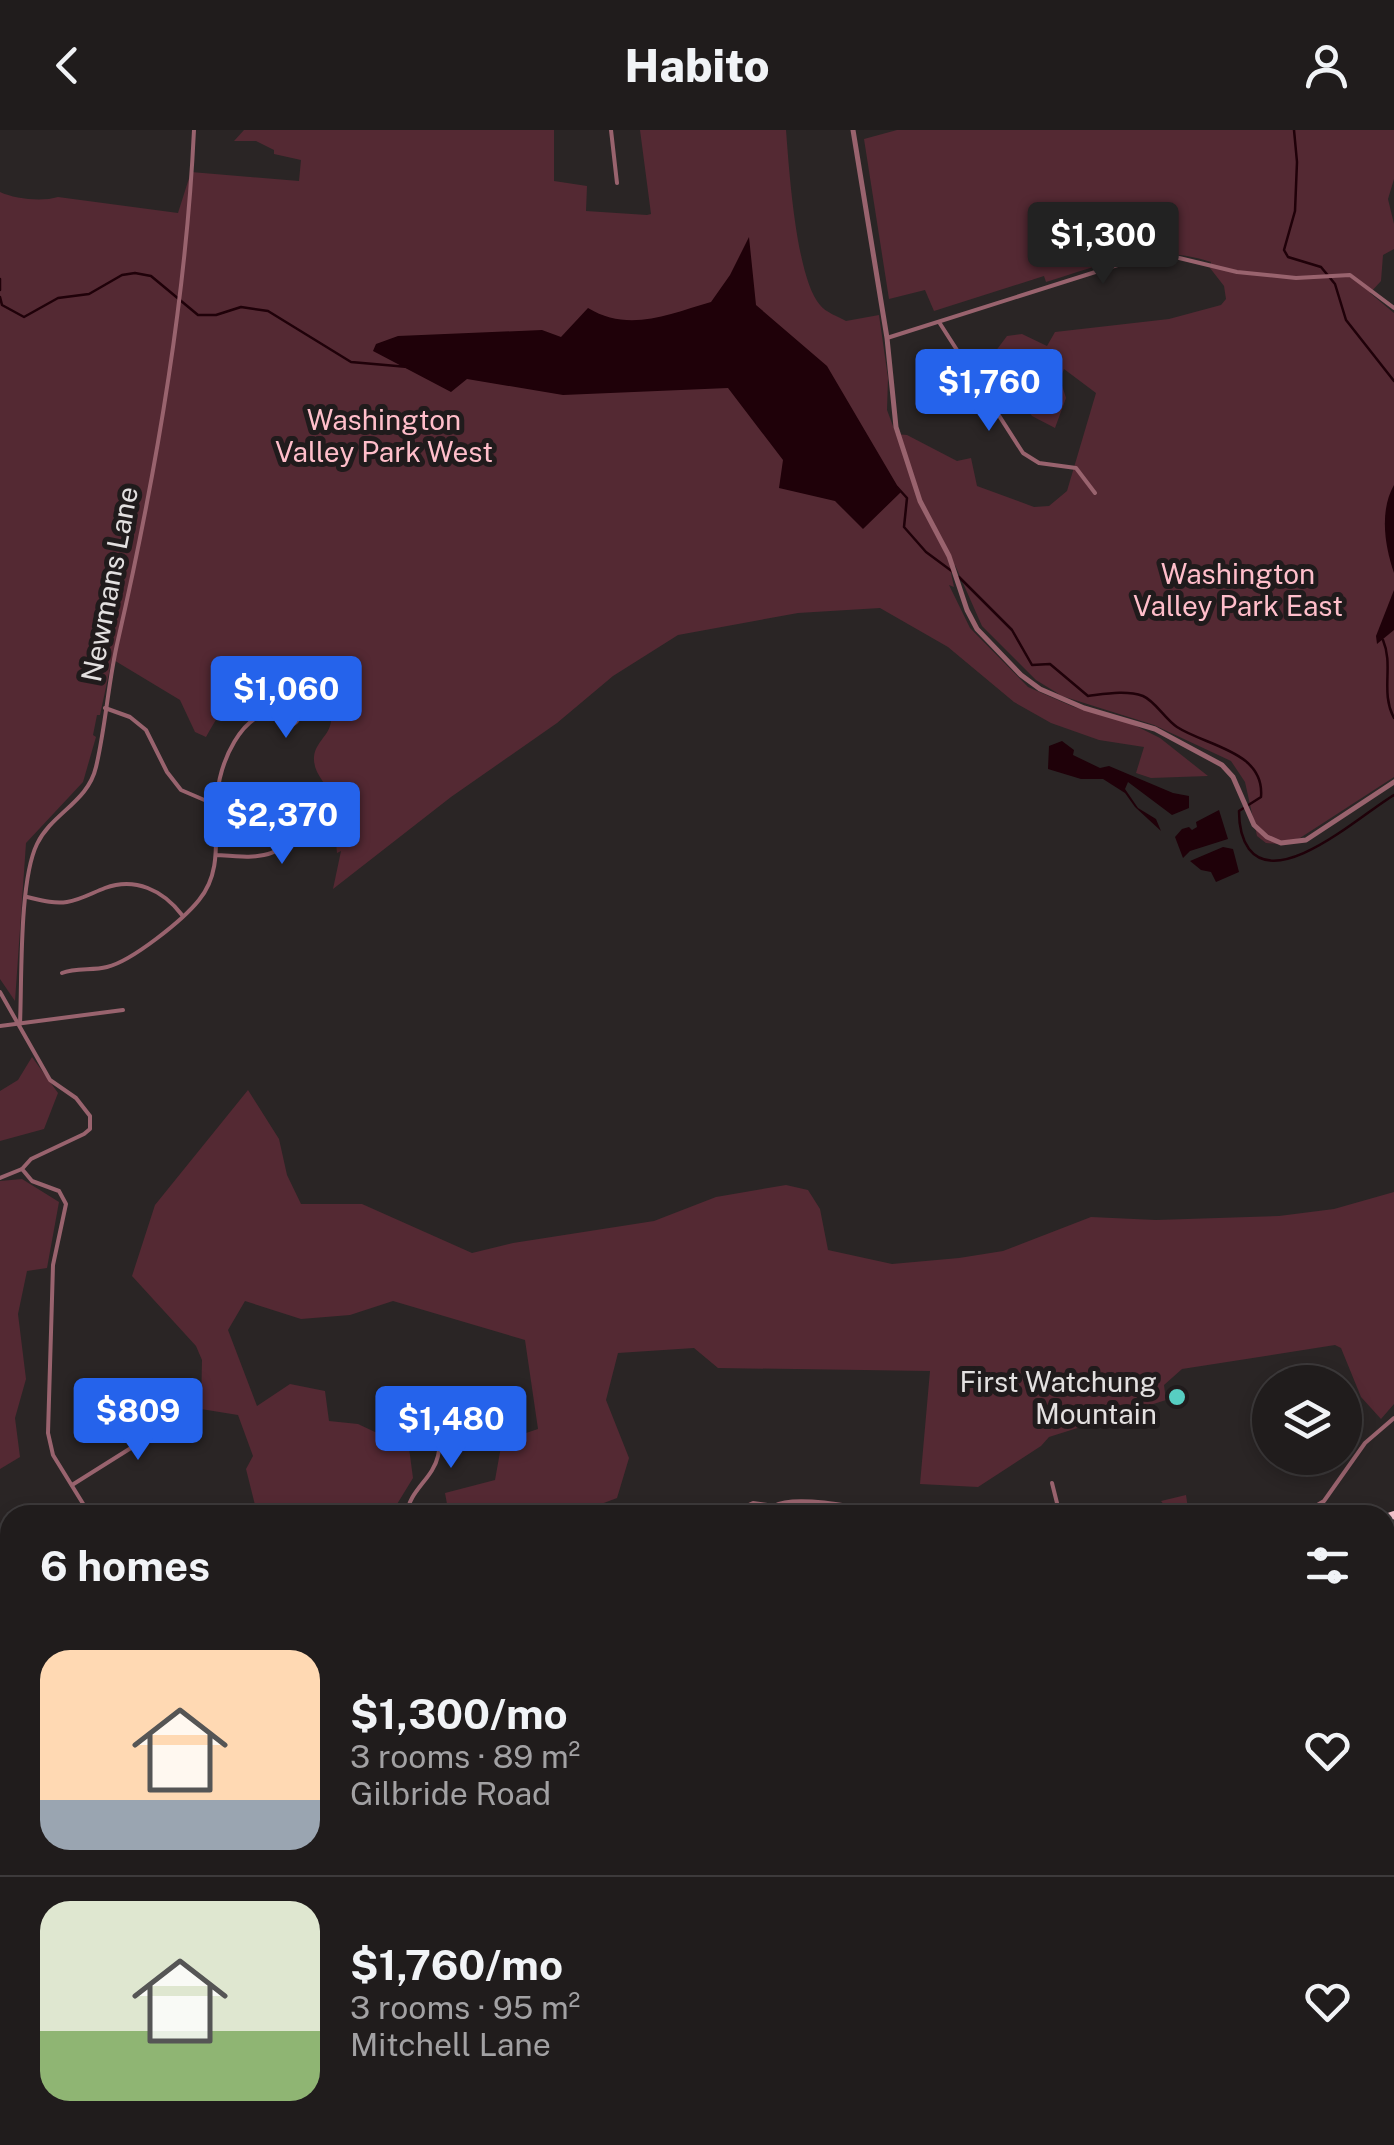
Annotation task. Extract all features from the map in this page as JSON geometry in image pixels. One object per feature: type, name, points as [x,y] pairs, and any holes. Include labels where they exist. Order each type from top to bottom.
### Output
[{"type":"street","name":"Newmans Lane","points":[[20,1024],[29,870],[36,846],[54,820],[79,799],[94,774],[136,564],[176,306],[194,130]]},
{"type":"street","points":[[611,130],[617,183]]},
{"type":"street","points":[[853,130],[887,338],[896,426],[920,500],[977,629],[1030,682],[1068,703],[1155,729],[1217,762],[1233,777],[1258,830],[1272,840],[1300,842],[1394,782]]},
{"type":"street","points":[[887,338],[1146,256],[1175,257],[1237,272],[1296,278],[1350,275],[1394,308]]},
{"type":"street","points":[[939,322],[996,414],[1030,459],[1076,468],[1095,493]]},
{"type":"street","points":[[996,414],[1024,404]]},
{"type":"street","points":[[105,708],[130,717],[146,730],[166,772],[181,790],[216,805]]},
{"type":"street","points":[[62,973],[114,965],[182,916],[206,891],[216,856],[216,805],[223,768],[237,738],[260,716],[280,711]]},
{"type":"street","points":[[216,856],[255,858],[280,849],[292,834],[297,809]]},
{"type":"street","points":[[27,897],[70,902],[108,887],[130,884],[160,892],[182,916]]},
{"type":"street","points":[[0,992],[50,1080],[82,1104],[92,1123],[84,1134],[0,1178]]},
{"type":"street","points":[[0,1026],[123,1010]]},
{"type":"street","points":[[22,1168],[32,1181],[60,1191],[66,1204],[53,1265],[48,1434],[50,1450],[84,1505]]},
{"type":"street","points":[[1317,1505],[1365,1444],[1394,1418]]},
{"type":"street","points":[[72,1485],[158,1432],[196,1420]]},
{"type":"street","points":[[409,1505],[436,1463],[437,1422]]},
{"type":"street","points":[[1052,1483],[1058,1505]]},
{"type":"street","points":[[776,1505],[831,1505]]},
{"type":"green space","name":"Washington Valley Park West","points":[[244,130],[554,130],[554,181],[587,186],[586,211],[647,215],[651,214],[640,130],[786,130],[795,222],[805,272],[822,308],[846,321],[879,315],[888,378],[887,410],[896,434],[907,435],[957,461],[971,458],[977,486],[1034,507],[1049,506],[1067,491],[1096,393],[1064,369],[1060,379],[1066,398],[1055,428],[1032,416],[1009,385],[990,378],[989,360],[1007,336],[1022,334],[1047,346],[1055,332],[1169,319],[1221,305],[1226,299],[1224,286],[1210,268],[1211,262],[1167,254],[1108,262],[1046,282],[1044,276],[934,311],[925,290],[889,299],[864,139],[897,130],[1394,130],[1394,179],[1388,199],[1394,249],[1383,255],[1381,281],[1370,293],[1394,313],[1394,777],[1300,838],[1266,843],[1257,836],[1245,782],[1231,761],[1154,725],[1062,696],[1036,680],[982,626],[955,565],[951,573],[954,587],[949,585],[970,628],[1028,687],[1074,707],[1128,722],[1160,738],[1208,776],[1151,778],[1136,773],[1144,747],[1099,740],[1051,723],[1014,702],[948,647],[880,608],[798,613],[678,635],[613,676],[557,723],[451,797],[333,889],[341,851],[337,853],[329,793],[314,763],[331,720],[320,690],[299,679],[260,683],[228,704],[206,737],[195,732],[180,700],[112,659],[83,782],[26,843],[15,1001],[0,979],[0,192],[29,199],[58,197],[178,213],[191,172],[299,181],[301,160],[274,154],[274,150],[256,141],[234,141]]},
{"type":"green space","points":[[32,1057],[58,1093],[44,1129],[0,1141],[0,1091],[18,1080]]},
{"type":"green space","points":[[248,1090],[279,1139],[287,1175],[301,1204],[362,1204],[472,1253],[654,1221],[716,1197],[786,1185],[808,1190],[820,1209],[828,1250],[892,1264],[1003,1251],[1091,1217],[1156,1220],[1279,1216],[1334,1209],[1394,1192],[1394,1404],[1381,1419],[1362,1398],[1362,1365],[1348,1365],[1341,1348],[1335,1345],[1182,1369],[1164,1385],[1166,1400],[1049,1437],[978,1487],[920,1484],[930,1371],[718,1368],[694,1348],[618,1353],[606,1400],[629,1458],[617,1498],[598,1505],[447,1505],[445,1493],[495,1480],[502,1441],[538,1429],[525,1340],[393,1301],[350,1315],[301,1319],[245,1301],[228,1330],[257,1406],[290,1384],[325,1391],[329,1421],[358,1424],[409,1448],[413,1478],[396,1505],[255,1505],[246,1469],[253,1456],[238,1415],[201,1409],[202,1360],[196,1346],[132,1276],[155,1205]]},
{"type":"green space","points":[[22,1179],[59,1202],[47,1268],[27,1271],[18,1314],[26,1379],[15,1418],[20,1457],[0,1469],[0,1181]]},
{"type":"green space","points":[[1186,1495],[1188,1505],[1164,1505],[1161,1501]]},
{"type":"shaded area","points":[[749,237],[756,305],[827,366],[901,492],[863,529],[835,501],[779,488],[783,460],[728,388],[563,395],[467,379],[451,392],[373,351],[376,344],[398,336],[542,330],[561,337],[588,308],[634,320],[680,312],[711,302]]},
{"type":"shaded area","points":[[1394,485],[1394,573],[1385,529],[1386,506]]},
{"type":"shaded area","points":[[1394,590],[1394,630],[1377,644],[1376,636]]},
{"type":"shaded area","points":[[1062,741],[1074,750],[1073,755],[1100,768],[1109,766],[1189,796],[1189,808],[1172,815],[1128,782],[1125,789],[1138,808],[1156,819],[1161,831],[1135,807],[1125,793],[1103,779],[1081,779],[1048,769],[1049,746]]},
{"type":"shaded area","points":[[1219,810],[1228,839],[1190,851],[1183,858],[1175,837],[1182,829],[1192,830],[1197,827],[1196,822]]},
{"type":"shaded area","points":[[1223,847],[1233,849],[1239,872],[1216,882],[1211,872],[1190,861]]},
{"type":"waterway","points":[[1294,130],[1295,211],[1284,250],[1288,257],[1321,267],[1335,284],[1346,320],[1394,381]]},
{"type":"waterway","points":[[0,297],[2,305],[24,317],[58,298],[89,294],[122,275],[135,273],[151,276],[198,315],[216,315],[241,307],[268,311],[351,362],[408,367]]},
{"type":"waterway","points":[[0,279],[0,290]]},
{"type":"waterway","points":[[897,487],[907,498],[904,527],[926,552],[953,572]]},
{"type":"waterway","points":[[959,577],[1012,630],[1032,665],[1050,664],[1088,696],[1143,696],[1177,727],[1231,752],[1254,769],[1261,797],[1239,811],[1240,826],[1249,849],[1263,859],[1281,860],[1322,844],[1394,795]]},
{"type":"waterway","points":[[1383,640],[1388,698],[1394,718]]},
{"type":"place","name":"First Watchung Mountain","points":[[1177,1397]]},
{"type":"park label","name":"Washington Valley Park East","points":[[1238,589]]}]
